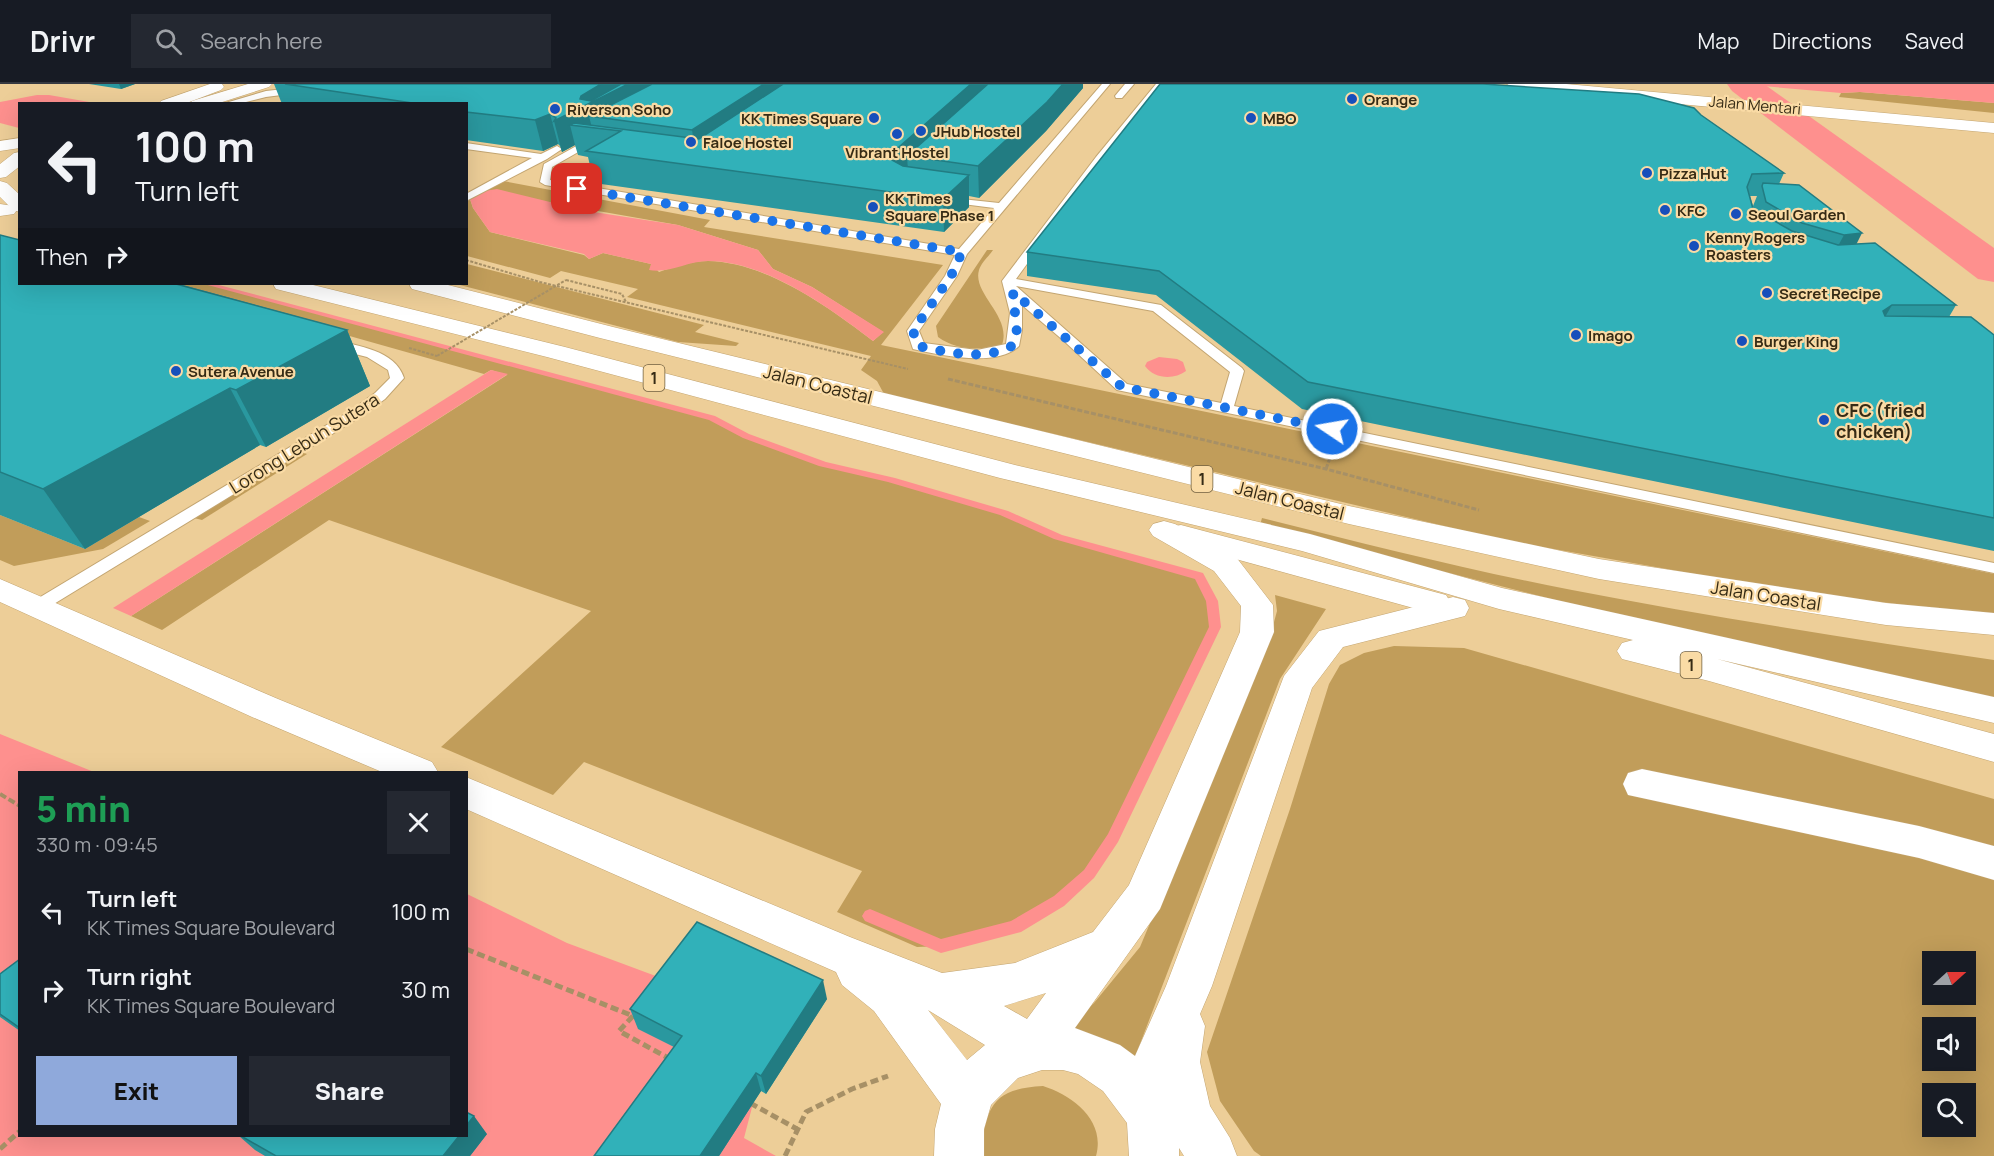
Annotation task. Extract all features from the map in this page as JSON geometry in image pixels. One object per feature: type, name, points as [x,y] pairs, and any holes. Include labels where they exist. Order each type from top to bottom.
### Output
[{"type":"main road","points":[[173,102],[225,84]]},
{"type":"main road","points":[[205,102],[264,84]]},
{"type":"main road","points":[[220,102],[270,84]]},
{"type":"main road","name":"Jalan Mentari","points":[[1515,84],[1623,95],[1658,103],[1994,128]]},
{"type":"main road","name":"Jalan Mentari","points":[[1650,84],[1994,117]]},
{"type":"main road","points":[[0,146],[18,143]]},
{"type":"main road","points":[[0,173],[18,159]]},
{"type":"main road","points":[[0,173],[18,178]]},
{"type":"main road","points":[[0,187],[9,209]]},
{"type":"main road","name":"Jalan Coastal","points":[[288,285],[568,355],[1010,472],[1310,543],[1499,598],[1994,710]]},
{"type":"main road","name":"Jalan Coastal","points":[[424,285],[608,333],[1349,515],[1587,567],[1886,614],[1994,624]]},
{"type":"main road","name":"Jalan Coastal","points":[[1010,472],[1092,509],[1164,530],[1453,608],[1709,669],[1994,748]]},
{"type":"main road","points":[[1033,1048],[1146,896],[1257,632],[1257,605],[1225,564],[1164,530]]},
{"type":"main road","points":[[0,589],[265,708],[417,771]]},
{"type":"main road","points":[[1160,1135],[1151,1074],[1189,986],[1296,685],[1331,639],[1453,608]]},
{"type":"main road","points":[[1642,784],[1920,842],[1994,863]]},
{"type":"main road","points":[[468,793],[834,951],[942,994],[1033,1048]]},
{"type":"main road","points":[[942,994],[1016,984],[1107,946]]},
{"type":"main road","points":[[834,951],[890,996],[967,1100]]},
{"type":"main road","points":[[1189,986],[1176,1062],[1188,1115],[1212,1156]]},
{"type":"main road","points":[[959,1156],[958,1130],[967,1100],[979,1081],[994,1065],[1013,1054],[1033,1048],[1068,1047],[1097,1057],[1124,1076],[1160,1135]]},
{"type":"lane","points":[[1119,96],[1130,84]]},
{"type":"lane","points":[[1102,85],[962,252],[951,276],[913,331],[918,346],[959,355],[1000,352],[1012,346],[1017,334],[1010,287],[1099,159],[1160,84]]},
{"type":"lane","points":[[234,102],[266,94],[312,89]]},
{"type":"lane","points":[[1544,98],[1587,92]]},
{"type":"lane","points":[[468,197],[584,133]]},
{"type":"lane","points":[[606,133],[547,166],[545,182],[962,252]]},
{"type":"lane","points":[[468,146],[544,157]]},
{"type":"lane","points":[[577,148],[599,151]]},
{"type":"lane","points":[[937,198],[1001,206]]},
{"type":"lane","points":[[1010,287],[1122,387],[1994,568]]},
{"type":"lane","points":[[1010,287],[1157,308],[1237,371],[1227,407]]},
{"type":"lane","name":"Lorong Lebuh Sutera","points":[[38,606],[363,407],[388,390],[397,378],[394,368],[372,354],[316,340]]},
{"type":"path","points":[[468,261],[540,282],[913,370]]},
{"type":"path","points":[[408,348],[437,356],[566,280],[622,294],[626,303]]},
{"type":"path","points":[[878,362],[884,356]]},
{"type":"path","points":[[947,378],[1326,469],[1487,512]]},
{"type":"path","points":[[1326,469],[1330,457]]},
{"type":"path","points":[[0,794],[18,805]]},
{"type":"path","points":[[468,951],[633,1016],[620,1031],[672,1060]]},
{"type":"path","points":[[785,1156],[806,1112],[852,1089],[888,1076]]},
{"type":"path","points":[[745,1100],[797,1129]]},
{"type":"path","points":[[0,1149],[18,1133]]},
{"type":"shaded area","points":[[1740,84],[1994,84],[1994,103],[1860,92],[1841,93]]},
{"type":"shaded area","points":[[1860,92],[1994,103],[1994,113],[1839,97],[1841,93]]},
{"type":"shaded area","points":[[49,95],[89,102],[18,102],[18,128],[0,123],[0,102]]},
{"type":"shaded area","points":[[498,180],[710,220],[704,227],[943,265],[881,345],[1994,574],[1994,616],[1792,591],[1508,541],[884,394],[877,381],[861,370],[871,356],[627,297],[638,289],[561,271],[550,278],[468,256],[468,201],[470,199],[473,208],[490,232],[584,255],[589,259],[603,253],[651,264],[659,272],[695,262],[730,263],[752,269],[796,289],[837,314],[873,341],[883,332],[812,287],[773,269],[758,250],[678,225],[484,191]]},
{"type":"shaded area","points":[[497,189],[587,211],[678,225],[758,250],[773,269],[812,287],[884,332],[873,341],[837,314],[795,288],[774,277],[730,263],[708,261],[656,271],[649,270],[651,264],[603,253],[589,259],[584,254],[490,232],[473,208],[470,199],[484,191]]},
{"type":"shaded area","points":[[987,250],[993,250],[980,267],[978,279],[1002,324],[1004,334],[1002,345],[968,348],[953,345],[938,337],[936,326]]},
{"type":"shaded area","points":[[468,264],[704,325],[695,332],[739,343],[736,346],[678,342],[460,285],[468,285]]},
{"type":"shaded area","points":[[170,285],[212,285],[712,418],[746,436],[823,464],[891,480],[1004,513],[1058,537],[1199,576],[1212,601],[1215,628],[1113,838],[1089,874],[1059,901],[1015,927],[941,946],[917,947],[837,912],[862,871],[584,762],[553,795],[441,747],[591,611],[329,520],[162,630],[131,616],[507,375],[491,370],[484,374]]},
{"type":"shaded area","points":[[1159,357],[1183,362],[1186,371],[1170,377],[1154,374],[1145,366],[1147,362]]},
{"type":"shaded area","points":[[491,370],[508,374],[131,616],[113,608]]},
{"type":"shaded area","points":[[301,452],[307,454],[202,520],[194,518]]},
{"type":"shaded area","points":[[0,515],[85,549],[139,517],[150,521],[103,549],[14,566],[0,560]]},
{"type":"shaded area","points":[[1262,518],[1455,565],[1572,590],[1783,627],[1994,660],[1994,698],[1567,603],[1260,525]]},
{"type":"shaded area","points":[[1275,595],[1326,609],[1280,679],[1130,1070],[1063,1031],[1094,1003],[1140,947],[1270,637],[1277,611]]},
{"type":"shaded area","points":[[1394,646],[1464,648],[1994,799],[1994,1156],[1261,1156],[1254,1151],[1220,1101],[1207,1052],[1290,809],[1329,684],[1340,665],[1364,653]]},
{"type":"shaded area","points":[[0,734],[92,771],[18,771],[18,1137],[468,1137],[468,894],[567,943],[688,988],[762,1069],[744,1138],[776,1156],[0,1156]]},
{"type":"shaded area","points":[[1043,1086],[1075,1103],[1091,1120],[1098,1143],[1096,1156],[980,1156],[985,1126],[994,1104],[1011,1092]]},
{"type":"building","points":[[285,84],[601,84],[581,96],[580,99],[591,101],[621,84],[628,84],[554,121],[556,118],[550,114],[535,120],[468,112],[468,102],[406,102]]},
{"type":"building","points":[[652,84],[764,84],[692,130],[589,116]]},
{"type":"building","points":[[783,84],[971,84],[892,153],[892,160],[903,166],[969,175],[943,199],[586,151],[621,131],[570,125],[574,123],[699,139]]},
{"type":"building","points":[[988,84],[1063,84],[1047,102],[978,166],[907,156]]},
{"type":"building","name":"Imago","points":[[1160,84],[1483,84],[1639,94],[1694,108],[1784,173],[1752,174],[1747,187],[1753,209],[1792,231],[1838,245],[1875,243],[1956,305],[1892,305],[1883,311],[1885,316],[1971,317],[1994,335],[1994,518],[1308,382],[1159,271],[1027,252]]},
{"type":"building","points":[[1763,183],[1799,185],[1862,233],[1844,235],[1802,223],[1766,202]]},
{"type":"building","points":[[0,235],[18,240],[18,285],[180,285],[347,330],[236,390],[230,388],[43,489],[0,472]]},
{"type":"building","points":[[697,922],[823,980],[761,1076],[756,1073],[700,1156],[594,1156],[682,1036],[630,1009]]},
{"type":"building","points":[[18,960],[18,1027],[0,1014],[0,974]]},
{"type":"building","points":[[468,1113],[474,1116],[468,1124]]},
{"type":"building","points":[[243,1137],[458,1137],[443,1156],[276,1156]]},
{"type":"waterway","points":[[1743,84],[1994,269]]},
{"type":"waterway","points":[[212,285],[712,418],[746,436],[823,464],[891,480],[1004,513],[1058,537],[1199,576],[1212,601],[1215,627],[1113,838],[1089,874],[1059,901],[1015,927],[941,946],[870,916]]},
{"type":"place","name":"Orange","points":[[1352,99]]},
{"type":"place","name":"Riverson Soho","points":[[555,109]]},
{"type":"place","name":"KK Times Square","points":[[874,118]]},
{"type":"place","name":"MBO","points":[[1251,118]]},
{"type":"place","name":"JHub Hostel","points":[[921,131]]},
{"type":"place","name":"Vibrant Hostel","points":[[897,134]]},
{"type":"place","name":"Faloe Hostel","points":[[691,142]]},
{"type":"place","name":"Pizza Hut","points":[[1647,173]]},
{"type":"place","name":"KK Times Square Phase 1","points":[[873,207]]},
{"type":"place","name":"KFC","points":[[1665,210]]},
{"type":"place","name":"Seoul Garden","points":[[1736,214]]},
{"type":"place","name":"Kenny Rogers Roasters","points":[[1694,246]]},
{"type":"place","name":"Secret Recipe","points":[[1767,293]]},
{"type":"place","name":"Imago","points":[[1576,335]]},
{"type":"place","name":"Burger King","points":[[1742,341]]},
{"type":"place","name":"Sutera Avenue","points":[[176,371]]},
{"type":"place","name":"CFC (fried chicken)","points":[[1824,420]]},
{"type":"route","points":[[577,189],[962,252],[951,276],[913,331],[918,346],[959,355],[1000,352],[1012,346],[1017,334],[1013,292],[1069,338],[1122,387],[1332,429]]}]
